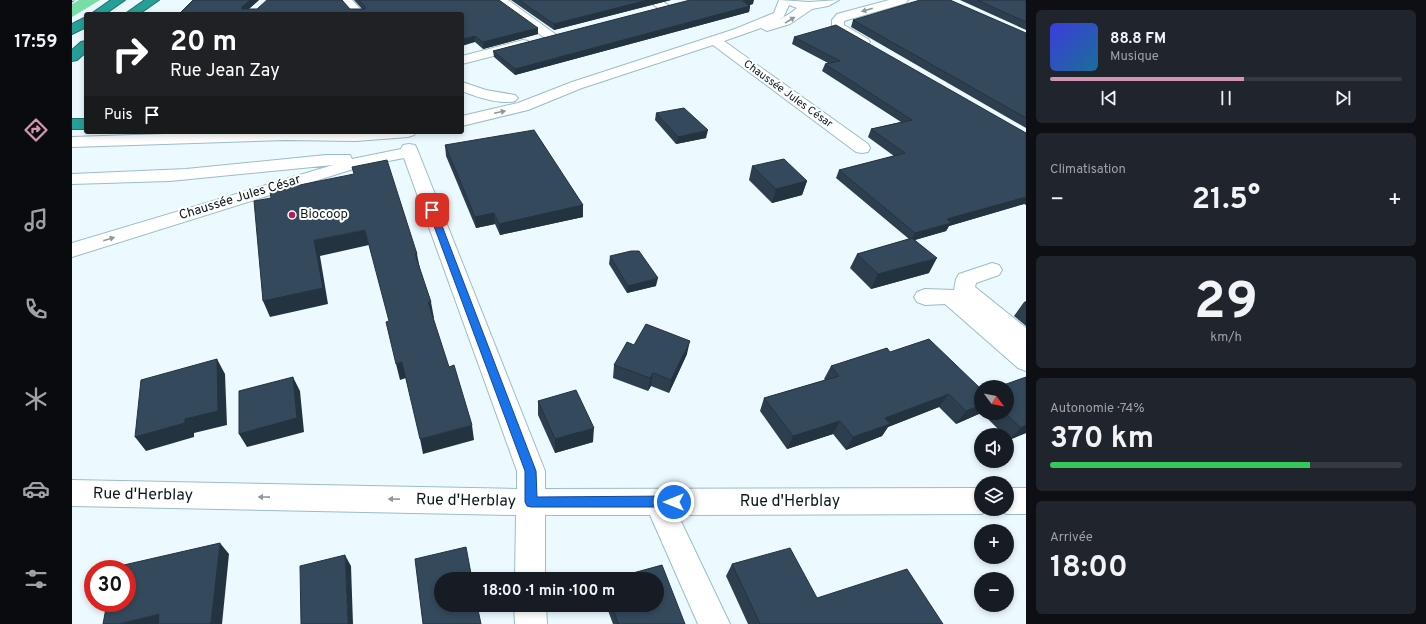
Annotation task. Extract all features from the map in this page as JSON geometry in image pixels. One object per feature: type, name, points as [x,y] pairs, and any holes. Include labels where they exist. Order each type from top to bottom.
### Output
[{"type":"highway","points":[[100,12],[119,0]]},
{"type":"highway","points":[[134,12],[153,0]]},
{"type":"highway","points":[[72,30],[84,22]]},
{"type":"highway","points":[[72,52],[84,45]]},
{"type":"highway","points":[[72,57],[84,46]]},
{"type":"highway","points":[[72,124],[84,124]]},
{"type":"street","points":[[345,0],[357,12]]},
{"type":"street","points":[[500,0],[551,36]]},
{"type":"street","points":[[740,32],[779,15],[783,1],[808,6],[825,4],[833,0]]},
{"type":"street","points":[[874,49],[840,28],[837,24],[841,17],[902,0]]},
{"type":"street","points":[[651,6],[665,7],[678,4]]},
{"type":"street","points":[[464,121],[523,107],[577,85],[714,40],[740,32],[784,23],[795,18],[797,14],[808,6]]},
{"type":"street","points":[[464,59],[566,32]]},
{"type":"street","name":"Chaussée Jules César","points":[[714,40],[862,148]]},
{"type":"street","points":[[465,109],[510,98],[577,85]]},
{"type":"street","points":[[464,87],[483,94],[510,98]]},
{"type":"street","points":[[285,136],[300,134]]},
{"type":"street","points":[[72,142],[285,136],[405,139],[530,471],[530,572]]},
{"type":"street","name":"Chaussée Jules César","points":[[72,250],[360,162],[405,139]]},
{"type":"street","points":[[72,179],[121,178],[203,173],[306,160],[346,158],[360,162]]},
{"type":"street","points":[[992,270],[966,279],[964,289],[1026,341]]},
{"type":"street","points":[[925,297],[950,296],[1026,362]]},
{"type":"street","name":"Rue d'Herblay","points":[[73,496],[531,502],[974,502]]},
{"type":"street","points":[[1014,502],[1026,501]]},
{"type":"street","points":[[658,502],[714,624]]},
{"type":"street","points":[[530,612],[531,624]]},
{"type":"green space","points":[[79,0],[100,0],[72,17],[72,4]]},
{"type":"building","points":[[193,0],[250,0],[242,7],[242,9],[257,9],[267,0],[342,0],[350,9],[365,9],[359,0],[499,0],[538,28],[483,42],[475,36],[464,39],[464,12],[181,12]]},
{"type":"building","points":[[519,0],[648,0],[554,24]]},
{"type":"building","points":[[690,0],[748,0],[743,1],[750,6],[515,69],[493,51]]},
{"type":"building","points":[[920,0],[950,0],[1026,33],[1026,118],[853,20]]},
{"type":"building","points":[[977,0],[1026,0],[1026,22]]},
{"type":"building","points":[[836,25],[1026,133],[1026,197],[947,219],[951,223],[915,233],[839,170],[905,153],[871,129],[912,120],[825,64],[840,61],[794,37]]},
{"type":"building","points":[[684,108],[708,130],[678,137],[656,113]]},
{"type":"building","points":[[534,130],[583,205],[499,224],[494,213],[475,217],[445,145]]},
{"type":"building","points":[[784,159],[807,181],[776,189],[752,166]]},
{"type":"building","points":[[387,160],[431,302],[428,302],[449,367],[454,365],[472,425],[420,439],[402,362],[396,364],[386,322],[389,321],[365,230],[314,240],[323,288],[263,301],[254,201],[271,198],[270,191],[354,174],[352,167]]},
{"type":"building","points":[[912,238],[937,258],[878,274],[857,254]]},
{"type":"building","points":[[631,251],[639,251],[658,278],[628,286],[610,256]]},
{"type":"building","points":[[646,324],[690,341],[671,380],[653,373],[650,378],[614,365],[627,342],[634,345]]},
{"type":"building","points":[[929,339],[974,382],[974,408],[966,411],[949,394],[885,418],[890,424],[853,437],[840,421],[793,436],[764,398],[839,376],[831,366],[887,348],[890,352]]},
{"type":"building","points":[[217,359],[218,411],[185,419],[185,423],[135,437],[141,380]]},
{"type":"building","points":[[293,377],[297,418],[239,434],[239,391]]},
{"type":"building","points":[[1026,377],[1026,425],[1021,428],[1012,420],[1014,420],[1014,381]]},
{"type":"building","points":[[576,390],[594,428],[555,439],[538,401]]},
{"type":"building","points":[[220,543],[211,623],[158,624],[159,614],[118,624],[103,624],[105,612],[136,612],[136,562]]},
{"type":"building","points":[[466,547],[471,572],[434,572],[434,612],[478,612],[481,624],[423,624],[415,559]]},
{"type":"building","points":[[790,548],[817,598],[907,569],[943,624],[760,624],[732,564]]},
{"type":"building","points":[[345,555],[348,624],[301,624],[300,566]]},
{"type":"building","points":[[662,565],[685,624],[618,624],[614,612],[664,612],[664,572],[636,572]]},
{"type":"place","name":"Biocoop","points":[[292,215]]},
{"type":"route","points":[[432,210],[530,471],[531,502],[674,502]]}]
